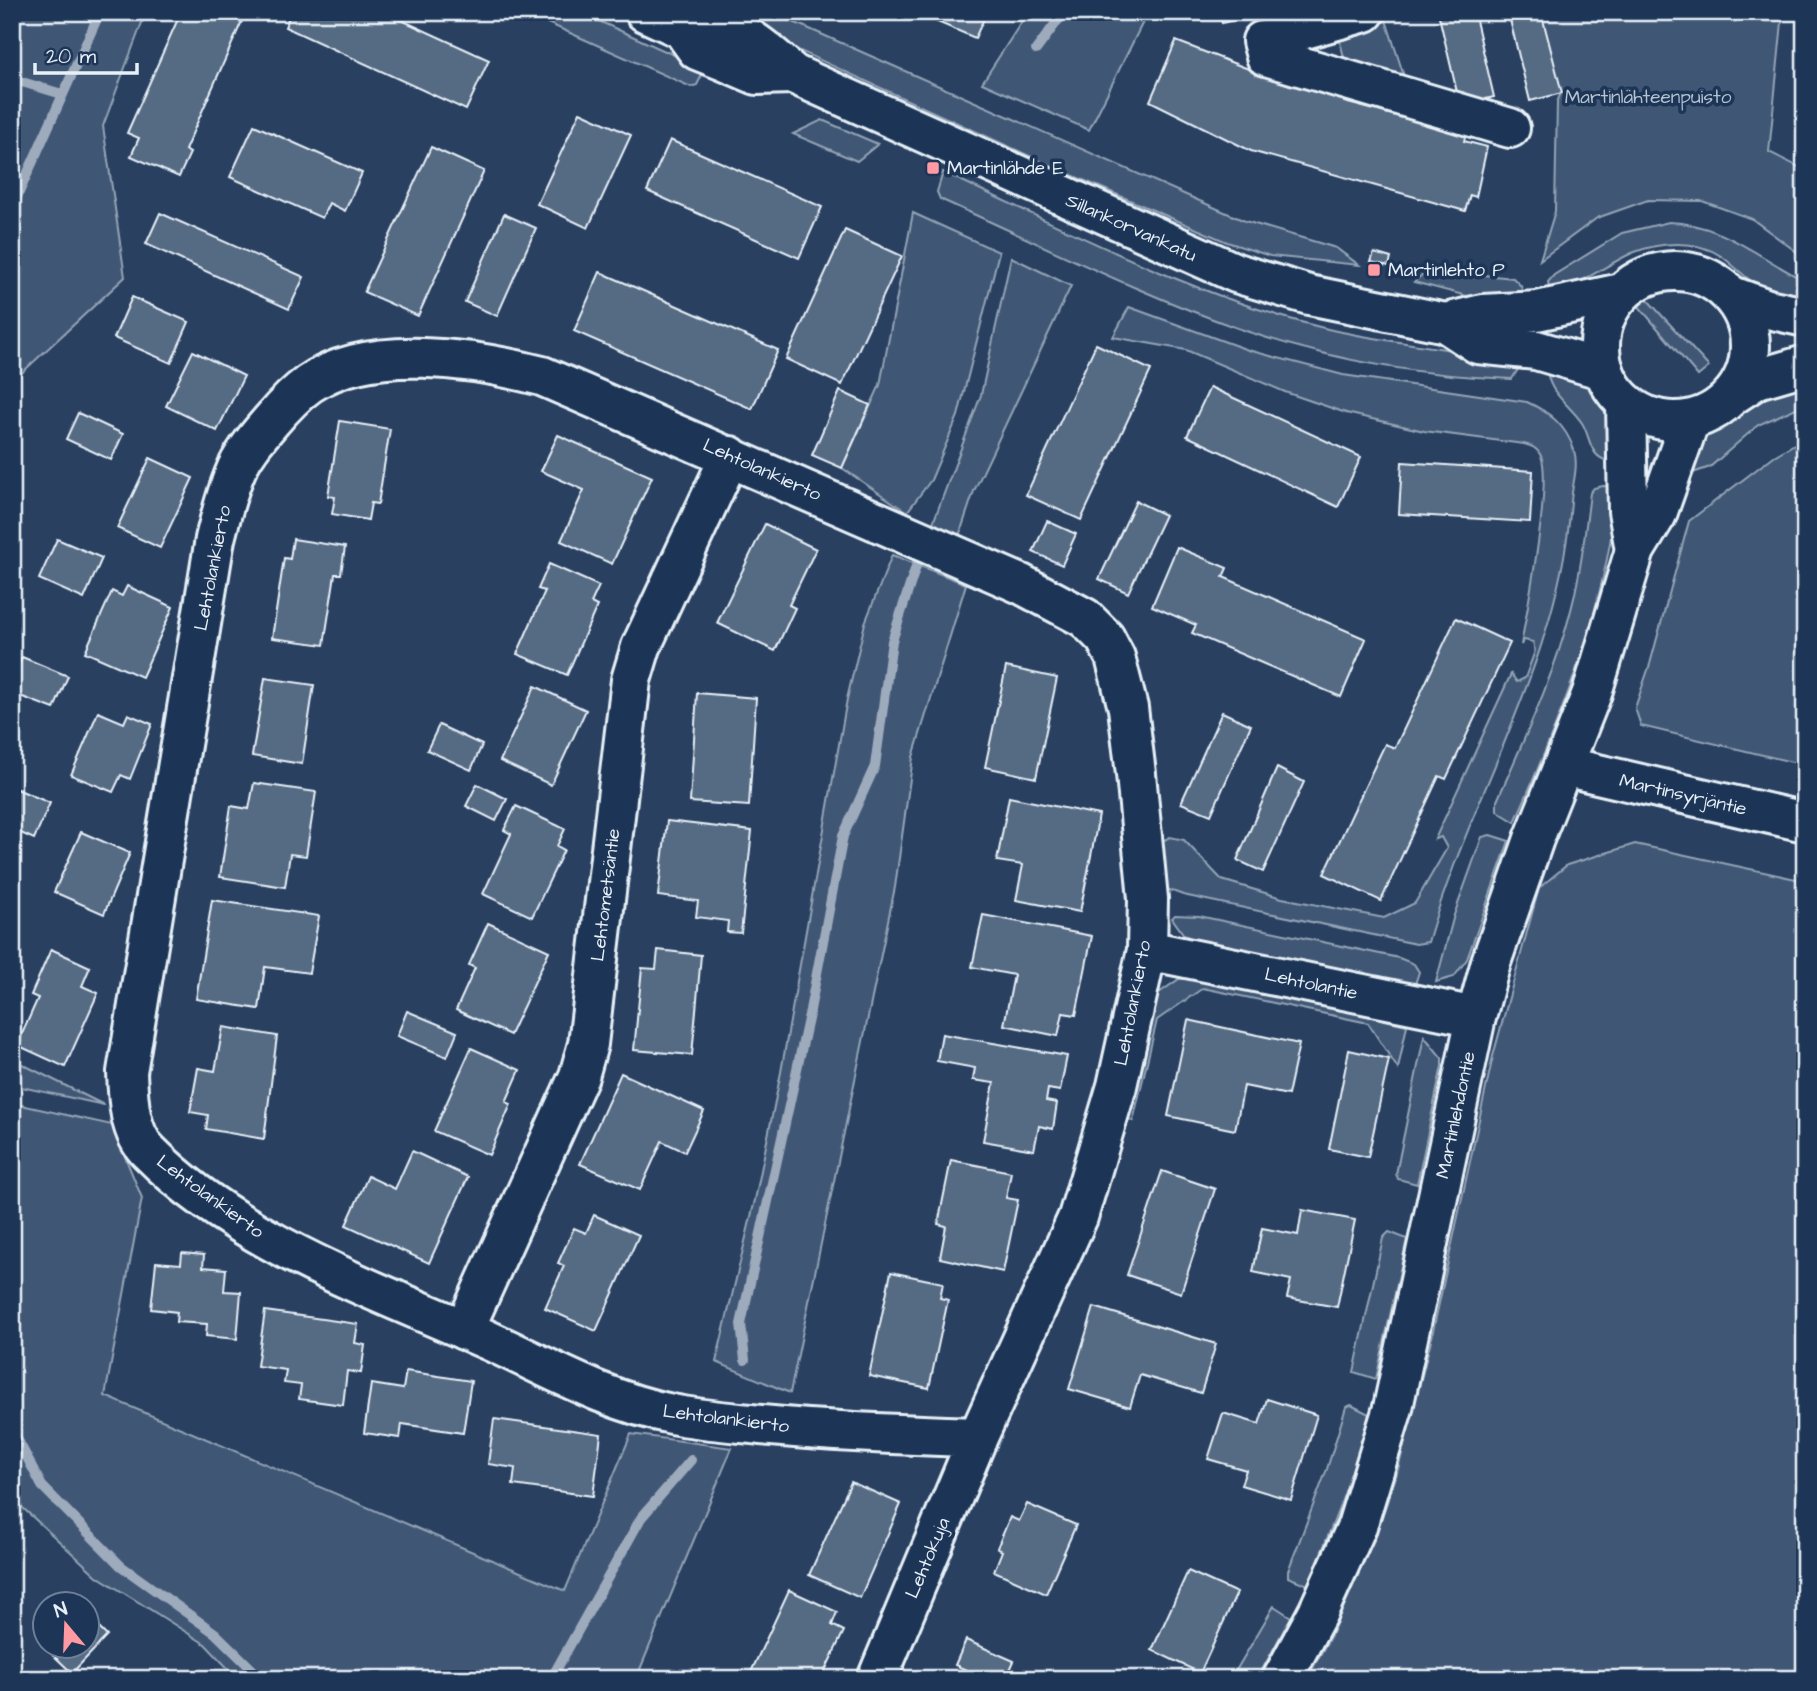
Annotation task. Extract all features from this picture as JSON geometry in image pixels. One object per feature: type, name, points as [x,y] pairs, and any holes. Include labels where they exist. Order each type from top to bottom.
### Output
[{"type":"street","name":"Sillankorvankatu","points":[[645,12],[711,24],[735,33],[761,45],[793,74],[1154,239],[1236,273],[1309,295],[1446,323],[1478,344],[1536,350],[1604,370]]},
{"type":"street","points":[[1365,12],[1262,41],[1266,56],[1510,128]]},
{"type":"street","points":[[1805,317],[1768,309],[1732,296],[1717,283],[1691,272],[1667,271],[1643,278],[1621,293],[1602,328],[1600,350],[1604,370],[1614,389],[1626,403],[1646,415],[1669,421],[1690,420],[1714,411],[1757,379],[1805,365]]},
{"type":"street","name":"Sillankorvankatu","points":[[1446,323],[1483,314],[1537,311],[1621,293]]},
{"type":"street","points":[[1732,296],[1750,332],[1747,370],[1734,394]]},
{"type":"street","name":"Lehtolankierto","points":[[418,357],[499,365],[542,376],[730,456],[1020,584],[1086,618],[1105,638],[1115,657],[1128,708],[1149,899],[1147,950],[1117,1086],[1078,1217],[978,1437],[857,1434],[672,1415],[625,1402],[338,1274],[233,1218],[147,1151],[132,1119],[127,1072],[215,539],[229,489],[251,444],[281,409],[310,383],[338,370],[383,360],[418,357]]},
{"type":"street","name":"Martinlehdontie","points":[[1626,403],[1628,511],[1635,550]]},
{"type":"street","name":"Martinlehdontie","points":[[1282,1679],[1318,1612],[1357,1526],[1407,1355],[1476,1017],[1491,962],[1592,693],[1635,550],[1657,514],[1690,420]]},
{"type":"street","name":"Lehtometsäntie","points":[[464,1330],[579,1076],[593,1012],[631,680],[641,647],[730,456]]},
{"type":"street","name":"Martinsyrjäntie","points":[[1563,766],[1805,822]]},
{"type":"street","name":"Lehtolantie","points":[[1147,950],[1476,1017]]},
{"type":"street","name":"Lehtokuja","points":[[877,1679],[978,1437]]},
{"type":"green space","points":[[12,12],[146,12],[103,126],[125,277],[12,382]]},
{"type":"green space","points":[[523,12],[579,12],[705,69],[697,85],[691,87]]},
{"type":"green space","points":[[760,12],[769,12],[805,27],[1245,221],[1336,248],[1359,265],[1270,256],[1227,242],[1060,170],[748,27]]},
{"type":"green space","points":[[1028,12],[1148,12],[1089,130],[982,83]]},
{"type":"green space","name":"Martinlähteenpuisto","points":[[1541,12],[1783,12],[1769,152],[1805,170],[1805,258],[1752,219],[1702,201],[1648,200],[1597,218],[1540,260],[1555,211],[1557,102],[1561,93]]},
{"type":"green space","points":[[1386,20],[1403,73],[1384,78],[1346,65],[1338,34]]},
{"type":"green space","points":[[822,120],[878,144],[857,161],[793,134]]},
{"type":"green space","points":[[943,172],[1084,239],[1180,281],[1229,299],[1328,329],[1522,363],[1512,379],[1445,374],[1344,358],[1246,331],[1130,285],[940,199],[937,192]]},
{"type":"green space","points":[[913,213],[999,252],[958,416],[931,480],[907,512],[842,468],[880,385]]},
{"type":"green space","points":[[1669,222],[1706,228],[1723,235],[1805,281],[1805,303],[1759,287],[1711,251],[1677,244],[1654,246],[1632,253],[1572,286],[1550,294],[1548,282],[1554,275],[1622,233]]},
{"type":"green space","points":[[1011,257],[1071,286],[974,491],[959,536],[933,523],[981,395]]},
{"type":"green space","points":[[1436,270],[1513,278],[1521,286],[1524,298],[1482,300],[1414,282],[1424,273]]},
{"type":"green space","points":[[1645,297],[1709,367],[1698,376],[1637,304]]},
{"type":"green space","points":[[1129,307],[1248,350],[1343,375],[1527,402],[1556,420],[1571,441],[1576,470],[1563,560],[1550,616],[1512,725],[1446,887],[1428,942],[1416,944],[1183,895],[1164,888],[1160,842],[1170,837],[1184,840],[1222,880],[1282,898],[1384,918],[1415,903],[1447,848],[1441,837],[1435,839],[1511,674],[1517,682],[1525,678],[1535,651],[1533,642],[1524,640],[1521,645],[1541,518],[1544,470],[1541,456],[1534,448],[1524,444],[1424,431],[1346,413],[1285,392],[1186,350],[1113,337]]},
{"type":"green space","points":[[1547,364],[1580,380],[1600,400],[1610,426],[1616,463],[1602,459],[1594,451],[1582,423],[1554,390]]},
{"type":"green space","points":[[1805,380],[1805,404],[1758,425],[1710,467],[1690,474],[1694,446],[1723,419],[1738,407]]},
{"type":"green space","points":[[1805,438],[1805,765],[1641,726],[1635,708],[1650,664],[1689,521],[1774,456]]},
{"type":"green space","points":[[1618,487],[1604,575],[1593,617],[1566,700],[1515,822],[1497,811],[1497,801],[1556,659],[1577,581],[1590,493],[1594,488]]},
{"type":"green space","points":[[892,555],[966,584],[913,757],[895,887],[790,1393],[716,1362],[755,1200],[781,1072],[847,699],[865,623]]},
{"type":"green space","points":[[1490,835],[1509,841],[1467,959],[1454,977],[1436,982],[1454,915],[1482,837]]},
{"type":"green space","points":[[1635,844],[1805,881],[1805,1679],[1307,1679],[1331,1635],[1374,1540],[1397,1473],[1431,1340],[1493,1056],[1539,888],[1567,865]]},
{"type":"green space","points":[[1175,915],[1199,916],[1399,958],[1414,964],[1419,972],[1414,987],[1199,942],[1184,935],[1172,918]]},
{"type":"green space","points":[[1194,977],[1407,1025],[1398,1069],[1368,1023],[1203,988],[1157,1020],[1133,1121],[1125,1119],[1156,995],[1179,979]]},
{"type":"green space","points":[[1424,1036],[1442,1058],[1442,1066],[1417,1184],[1398,1179],[1396,1174]]},
{"type":"green space","points":[[12,1059],[104,1105],[12,1085]]},
{"type":"green space","points":[[12,1103],[112,1125],[142,1198],[105,1396],[565,1591],[631,1434],[732,1448],[636,1679],[238,1679],[205,1644],[97,1576],[12,1498]]},
{"type":"green space","points":[[1389,1232],[1407,1239],[1376,1379],[1354,1372],[1383,1238]]},
{"type":"green space","points":[[1351,1405],[1369,1414],[1350,1479],[1308,1585],[1288,1577],[1288,1571],[1327,1469],[1346,1407]]},
{"type":"green space","points":[[1274,1606],[1291,1617],[1257,1679],[1231,1679]]},
{"type":"building","points":[[181,12],[246,12],[185,150],[190,153],[179,177],[131,156],[139,138],[127,133]]},
{"type":"building","points":[[291,12],[384,12],[489,60],[466,110],[285,27]]},
{"type":"building","points":[[914,12],[987,12],[975,38]]},
{"type":"building","points":[[1219,12],[1264,12],[1222,23]]},
{"type":"building","points":[[1438,12],[1474,12],[1494,97],[1460,105]]},
{"type":"building","points":[[1508,12],[1541,12],[1562,93],[1530,101]]},
{"type":"building","points":[[1176,41],[1290,85],[1291,72],[1346,86],[1344,102],[1466,134],[1464,141],[1487,147],[1476,197],[1470,195],[1465,211],[1251,151],[1150,101]]},
{"type":"building","points":[[580,112],[631,135],[588,228],[537,204]]},
{"type":"building","points":[[254,125],[362,173],[345,211],[329,203],[322,218],[230,177]]},
{"type":"building","points":[[670,140],[822,207],[799,258],[647,191]]},
{"type":"building","points":[[431,147],[484,171],[418,316],[364,292]]},
{"type":"building","points":[[160,213],[304,277],[289,309],[146,244]]},
{"type":"building","points":[[504,214],[536,228],[497,316],[465,302]]},
{"type":"building","points":[[845,230],[902,256],[842,385],[786,359]]},
{"type":"building","points":[[1374,253],[1391,258],[1389,266],[1371,262]]},
{"type":"building","points":[[600,272],[778,350],[752,409],[574,331]]},
{"type":"building","points":[[132,297],[189,322],[171,363],[114,338]]},
{"type":"building","points":[[1096,344],[1151,370],[1081,520],[1026,495]]},
{"type":"building","points":[[193,351],[244,376],[217,431],[166,406]]},
{"type":"building","points":[[1210,387],[1361,457],[1338,507],[1187,436]]},
{"type":"building","points":[[840,391],[870,405],[842,468],[812,455]]},
{"type":"building","points":[[78,413],[123,434],[111,460],[66,439]]},
{"type":"building","points":[[340,421],[390,429],[378,504],[371,503],[368,520],[332,514],[335,497],[328,496]]},
{"type":"building","points":[[558,435],[652,477],[612,564],[561,541],[584,490],[541,471]]},
{"type":"building","points":[[150,458],[193,478],[160,548],[117,528]]},
{"type":"building","points":[[1402,462],[1533,471],[1530,522],[1399,514]]},
{"type":"building","points":[[1136,501],[1165,515],[1128,593],[1099,579]]},
{"type":"building","points":[[1047,521],[1076,534],[1062,565],[1033,552]]},
{"type":"building","points":[[765,524],[816,549],[789,605],[795,608],[775,651],[717,623]]},
{"type":"building","points":[[57,539],[102,558],[84,599],[39,579]]},
{"type":"building","points":[[293,539],[345,547],[341,574],[335,574],[324,645],[272,638],[284,558],[290,559]]},
{"type":"building","points":[[1177,547],[1227,568],[1223,577],[1366,639],[1341,697],[1192,633],[1196,625],[1152,606]]},
{"type":"building","points":[[549,564],[599,586],[591,603],[597,606],[567,675],[517,654],[545,591],[538,589]]},
{"type":"building","points":[[127,586],[173,607],[142,677],[85,652],[112,591],[122,596]]},
{"type":"building","points":[[1456,618],[1510,643],[1446,779],[1439,776],[1381,901],[1324,874],[1385,744],[1395,748]]},
{"type":"building","points":[[22,657],[68,676],[54,709],[12,693],[12,681]]},
{"type":"building","points":[[1006,667],[1057,678],[1036,778],[985,767]]},
{"type":"building","points":[[265,678],[314,685],[302,764],[252,756]]},
{"type":"building","points":[[535,686],[586,710],[551,785],[500,761]]},
{"type":"building","points":[[697,693],[756,698],[749,806],[690,802]]},
{"type":"building","points":[[98,712],[124,723],[128,714],[152,724],[130,779],[121,775],[113,792],[71,775]]},
{"type":"building","points":[[1222,712],[1251,725],[1211,815],[1181,803]]},
{"type":"building","points":[[439,725],[482,745],[471,770],[427,750]]},
{"type":"building","points":[[1277,768],[1304,782],[1263,872],[1237,860]]},
{"type":"building","points":[[254,783],[316,792],[306,856],[290,854],[285,887],[220,877],[231,806],[249,809]]},
{"type":"building","points":[[477,784],[507,799],[496,821],[466,806]]},
{"type":"building","points":[[12,787],[50,803],[34,839],[12,829]]},
{"type":"building","points":[[1009,797],[1099,815],[1080,912],[1016,900],[1023,865],[997,861]]},
{"type":"building","points":[[516,806],[565,829],[557,846],[564,850],[532,917],[483,894],[511,834],[504,830]]},
{"type":"building","points":[[667,821],[752,831],[741,933],[727,932],[728,921],[696,917],[698,901],[658,896]]},
{"type":"building","points":[[81,832],[130,853],[104,914],[54,892]]},
{"type":"building","points":[[212,900],[319,916],[309,973],[265,967],[259,1009],[196,999]]},
{"type":"building","points":[[12,914],[21,918],[12,938]]},
{"type":"building","points":[[983,915],[1092,936],[1076,1015],[1063,1013],[1058,1036],[1004,1025],[1014,975],[972,967]]},
{"type":"building","points":[[488,923],[549,951],[510,1035],[456,1010],[475,968],[469,965]]},
{"type":"building","points":[[51,949],[90,967],[82,986],[98,993],[65,1067],[17,1045],[38,998],[31,995]]},
{"type":"building","points":[[658,950],[701,955],[692,1055],[634,1050],[642,968],[656,969]]},
{"type":"building","points":[[407,1011],[457,1032],[447,1057],[397,1036]]},
{"type":"building","points":[[1188,1020],[1299,1044],[1288,1095],[1244,1086],[1235,1130],[1168,1116]]},
{"type":"building","points":[[223,1027],[277,1036],[264,1139],[206,1129],[208,1115],[190,1112],[198,1068],[215,1071]]},
{"type":"building","points":[[942,1034],[1067,1056],[1060,1091],[1048,1089],[1046,1101],[1057,1103],[1053,1129],[1039,1126],[1034,1150],[983,1141],[994,1083],[973,1080],[975,1068],[937,1061]]},
{"type":"building","points":[[471,1048],[520,1070],[506,1102],[511,1104],[489,1155],[434,1131]]},
{"type":"building","points":[[1349,1050],[1389,1059],[1368,1157],[1329,1149]]},
{"type":"building","points":[[621,1073],[704,1111],[685,1152],[662,1141],[640,1190],[580,1164]]},
{"type":"building","points":[[412,1151],[468,1177],[429,1263],[346,1225],[368,1176],[395,1189]]},
{"type":"building","points":[[951,1160],[1011,1172],[1006,1198],[1018,1200],[1003,1272],[940,1258],[946,1226],[938,1224]]},
{"type":"building","points":[[1162,1171],[1215,1189],[1181,1293],[1127,1275]]},
{"type":"building","points":[[1302,1210],[1355,1220],[1337,1307],[1287,1298],[1291,1280],[1253,1272],[1262,1228],[1298,1235]]},
{"type":"building","points":[[594,1215],[639,1235],[596,1331],[545,1308],[564,1266],[558,1263],[574,1228],[586,1233]]},
{"type":"building","points":[[182,1253],[204,1255],[203,1267],[226,1269],[224,1291],[241,1292],[237,1339],[206,1336],[207,1324],[176,1322],[177,1312],[151,1309],[156,1262],[181,1264]]},
{"type":"building","points":[[891,1272],[943,1283],[940,1298],[948,1300],[929,1388],[869,1376]]},
{"type":"building","points":[[1094,1307],[1216,1344],[1201,1393],[1140,1375],[1130,1407],[1069,1389]]},
{"type":"building","points":[[265,1311],[358,1324],[355,1343],[365,1345],[361,1373],[347,1371],[343,1405],[299,1399],[301,1385],[284,1383],[286,1370],[257,1366]]},
{"type":"building","points":[[406,1371],[471,1381],[463,1433],[402,1424],[400,1438],[364,1433],[371,1384],[403,1389]]},
{"type":"building","points":[[1267,1399],[1317,1415],[1291,1500],[1241,1485],[1246,1470],[1208,1459],[1223,1413],[1259,1424]]},
{"type":"building","points":[[494,1419],[601,1434],[593,1496],[513,1485],[515,1468],[488,1464]]},
{"type":"building","points":[[851,1482],[901,1504],[860,1598],[809,1575]]},
{"type":"building","points":[[1027,1504],[1076,1525],[1046,1594],[994,1571],[1002,1551],[997,1548],[1010,1517],[1019,1521]]},
{"type":"building","points":[[1188,1571],[1237,1593],[1200,1673],[1152,1650]]},
{"type":"building","points":[[789,1590],[837,1612],[832,1625],[844,1631],[821,1679],[765,1679],[751,1672]]},
{"type":"building","points":[[966,1640],[1014,1661],[1006,1679],[986,1679],[955,1665]]},
{"type":"building","points":[[58,1660],[84,1660],[72,1673]]},
{"type":"waterway","points":[[12,208],[100,12]]},
{"type":"waterway","points":[[1036,50],[1064,12]]},
{"type":"waterway","points":[[12,79],[62,94]]},
{"type":"waterway","points":[[745,1360],[741,1324],[810,1010],[843,836],[875,766],[892,641],[918,560]]},
{"type":"waterway","points":[[12,1429],[42,1486],[121,1566],[215,1633],[262,1679]]},
{"type":"waterway","points":[[551,1679],[641,1518],[691,1460]]},
{"type":"place","name":"Martinlähde E","points":[[933,168]]},
{"type":"place","name":"Martinlehto P","points":[[1374,270]]}]
